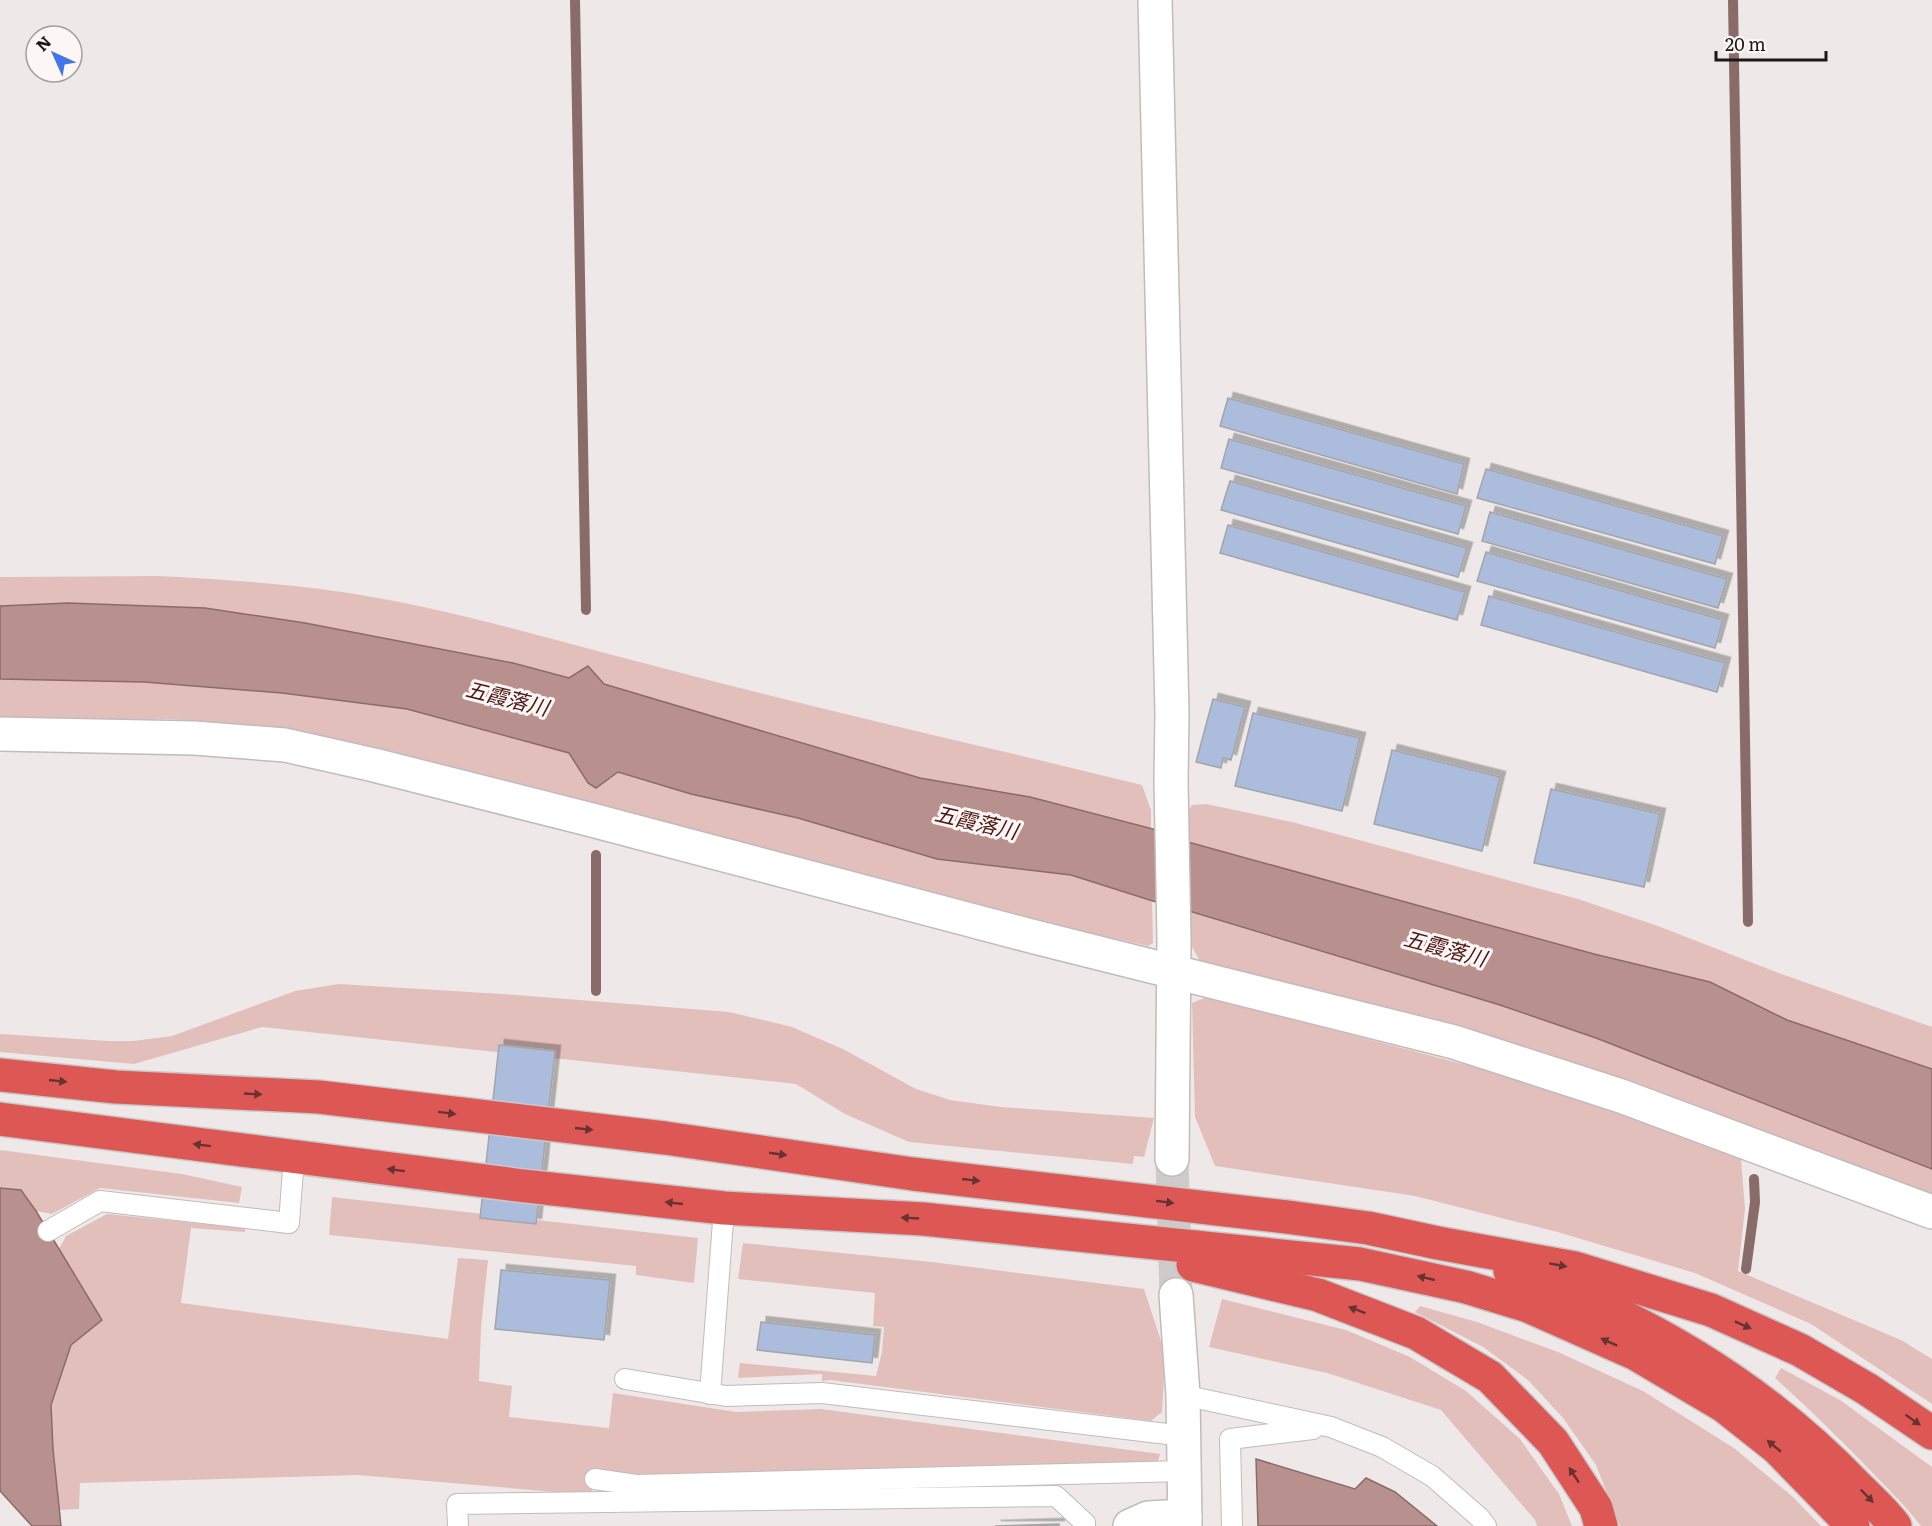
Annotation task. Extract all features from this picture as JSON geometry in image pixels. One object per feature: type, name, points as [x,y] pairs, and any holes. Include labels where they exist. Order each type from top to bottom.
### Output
[{"type":"highway","points":[[0,1075],[116,1087],[342,1100],[665,1138],[913,1174],[1368,1228],[1575,1268],[1711,1310],[1800,1350],[1867,1389],[1932,1433]]},
{"type":"highway","points":[[0,1119],[516,1185],[724,1208],[923,1219],[1360,1264],[1466,1287],[1528,1306],[1636,1354],[1724,1406],[1777,1448],[1827,1476],[1894,1526]]},
{"type":"highway","points":[[1072,1236],[1318,1295],[1416,1334],[1490,1377],[1506,1393],[1553,1442],[1596,1508],[1601,1526]]},
{"type":"highway","points":[[1438,1243],[1608,1309],[1702,1359],[1795,1427],[1827,1476],[1853,1526]]},
{"type":"street","points":[[1155,0],[1172,810],[1173,1159]]},
{"type":"street","points":[[0,734],[194,738],[285,745],[588,819],[1031,936],[1174,955],[1621,1096],[1932,1212]]},
{"type":"street","points":[[1130,1526],[1148,1518],[1185,1521],[1183,1395],[1176,1295]]},
{"type":"lane","points":[[48,1231],[100,1201],[289,1223],[294,1157]]},
{"type":"lane","points":[[710,1394],[724,1208]]},
{"type":"lane","points":[[625,1379],[726,1396],[822,1393],[1184,1436]]},
{"type":"lane","points":[[1183,1395],[1331,1427],[1382,1447],[1432,1476],[1486,1526]]},
{"type":"lane","points":[[1232,1526],[1230,1439],[1331,1427]]},
{"type":"lane","points":[[595,1479],[636,1485],[1184,1471]]},
{"type":"lane","points":[[458,1526],[457,1504],[1056,1496],[1085,1523],[1085,1526]]},
{"type":"shaded area","points":[[159,576],[300,587],[404,603],[1142,785],[1151,810],[1151,829],[1030,797],[920,778],[604,684],[588,666],[569,678],[305,623],[205,608],[68,603],[0,606],[0,577]]},
{"type":"shaded area","points":[[0,679],[144,682],[282,693],[408,709],[569,753],[587,783],[617,772],[691,794],[798,818],[937,859],[1071,875],[1152,901],[1153,943],[1148,946],[967,905],[523,790],[392,751],[241,724],[171,719],[0,720]]},
{"type":"shaded area","points":[[1206,804],[1292,822],[1578,899],[1658,926],[1776,972],[1932,1027],[1932,1069],[1787,1020],[1710,982],[1594,954],[1188,842],[1188,812],[1192,805]]},
{"type":"shaded area","points":[[1189,911],[1500,1005],[1596,1038],[1932,1169],[1932,1196],[1202,965],[1190,943]]},
{"type":"shaded area","points":[[339,984],[729,1012],[792,1027],[843,1049],[916,1089],[950,1100],[1001,1107],[1154,1118],[1144,1157],[1134,1156],[1133,1164],[909,1142],[845,1114],[796,1084],[262,1027],[134,1064],[0,1052],[0,1034],[109,1041],[133,1041],[172,1036],[295,991]]},
{"type":"shaded area","points":[[1207,997],[1516,1078],[1671,1131],[1741,1159],[1745,1209],[1738,1271],[1901,1340],[1932,1359],[1932,1404],[1811,1324],[1695,1273],[1561,1233],[1415,1196],[1215,1166],[1195,1117],[1192,1003]]},
{"type":"shaded area","points":[[0,1150],[182,1174],[242,1187],[239,1203],[100,1188],[52,1214],[36,1211],[21,1190],[0,1188]]},
{"type":"shaded area","points":[[332,1197],[698,1238],[694,1283],[636,1275],[636,1266],[329,1235]]},
{"type":"shaded area","points":[[107,1214],[245,1228],[245,1232],[191,1228],[181,1303],[448,1339],[458,1258],[488,1260],[481,1328],[479,1381],[512,1386],[509,1417],[609,1428],[613,1393],[736,1412],[821,1409],[1160,1454],[1157,1465],[595,1479],[591,1495],[358,1475],[80,1483],[79,1509],[59,1510],[51,1405],[71,1345],[102,1320],[59,1249],[66,1236]]},
{"type":"shaded area","points":[[743,1243],[932,1262],[1144,1289],[1162,1344],[1164,1377],[1162,1412],[1151,1421],[830,1380],[822,1381],[822,1374],[738,1378],[740,1363],[876,1376],[882,1352],[884,1327],[873,1326],[875,1293],[738,1279]]},
{"type":"shaded area","points":[[1222,1299],[1346,1330],[1410,1357],[1466,1391],[1520,1439],[1559,1494],[1572,1526],[1537,1526],[1535,1520],[1441,1410],[1327,1373],[1209,1347]]},
{"type":"shaded area","points":[[1420,1306],[1477,1322],[1558,1352],[1643,1391],[1734,1448],[1793,1497],[1821,1526],[1620,1526],[1596,1465],[1563,1418],[1528,1380],[1483,1347],[1415,1312]]},
{"type":"shaded area","points":[[1781,1368],[1840,1400],[1932,1467],[1932,1526],[1921,1526],[1854,1454],[1775,1378]]},
{"type":"water","name":"五霞落川","points":[[68,603],[205,608],[305,623],[513,663],[569,678],[588,666],[604,684],[920,778],[1030,797],[1157,830],[1159,903],[1071,875],[937,859],[798,818],[691,794],[618,772],[596,788],[588,783],[569,753],[407,709],[282,693],[144,682],[0,679],[0,606]]},
{"type":"water","name":"五霞落川","points":[[1188,842],[1594,954],[1710,982],[1787,1020],[1932,1069],[1932,1169],[1596,1038],[1500,1005],[1189,911]]},
{"type":"water","points":[[0,1188],[21,1190],[102,1320],[71,1345],[51,1405],[61,1526],[32,1526],[0,1491]]},
{"type":"water","points":[[1256,1459],[1355,1489],[1366,1478],[1395,1492],[1437,1526],[1258,1526]]},
{"type":"building","points":[[1228,398],[1464,464],[1457,494],[1220,426]]},
{"type":"building","points":[[1229,439],[1466,506],[1458,534],[1221,468]]},
{"type":"building","points":[[1486,469],[1723,536],[1715,564],[1477,498]]},
{"type":"building","points":[[1230,481],[1467,548],[1458,577],[1221,510]]},
{"type":"building","points":[[1490,512],[1727,579],[1718,608],[1482,541]]},
{"type":"building","points":[[1228,525],[1465,592],[1457,620],[1220,553]]},
{"type":"building","points":[[1486,552],[1723,620],[1715,648],[1477,581]]},
{"type":"building","points":[[1489,596],[1725,663],[1717,692],[1481,625]]},
{"type":"building","points":[[1213,699],[1245,707],[1231,760],[1223,758],[1221,768],[1196,762]]},
{"type":"building","points":[[1253,713],[1360,738],[1342,811],[1235,786]]},
{"type":"building","points":[[1392,750],[1500,777],[1482,851],[1374,824]]},
{"type":"building","points":[[1551,789],[1660,814],[1644,887],[1534,863]]},
{"type":"building","points":[[499,1045],[555,1051],[536,1224],[480,1218]]},
{"type":"building","points":[[501,1270],[610,1280],[604,1340],[495,1329]]},
{"type":"building","points":[[761,1322],[875,1335],[872,1363],[757,1350]]},
{"type":"building","points":[[1059,1524],[1059,1526],[995,1526]]},
{"type":"waterway","points":[[575,0],[586,610]]},
{"type":"waterway","points":[[1733,0],[1748,922]]},
{"type":"waterway","points":[[596,855],[596,991]]},
{"type":"waterway","points":[[1746,1269],[1755,1202],[1754,1179]]},
{"type":"tunnel","points":[[1172,1159],[1176,1295]]}]
